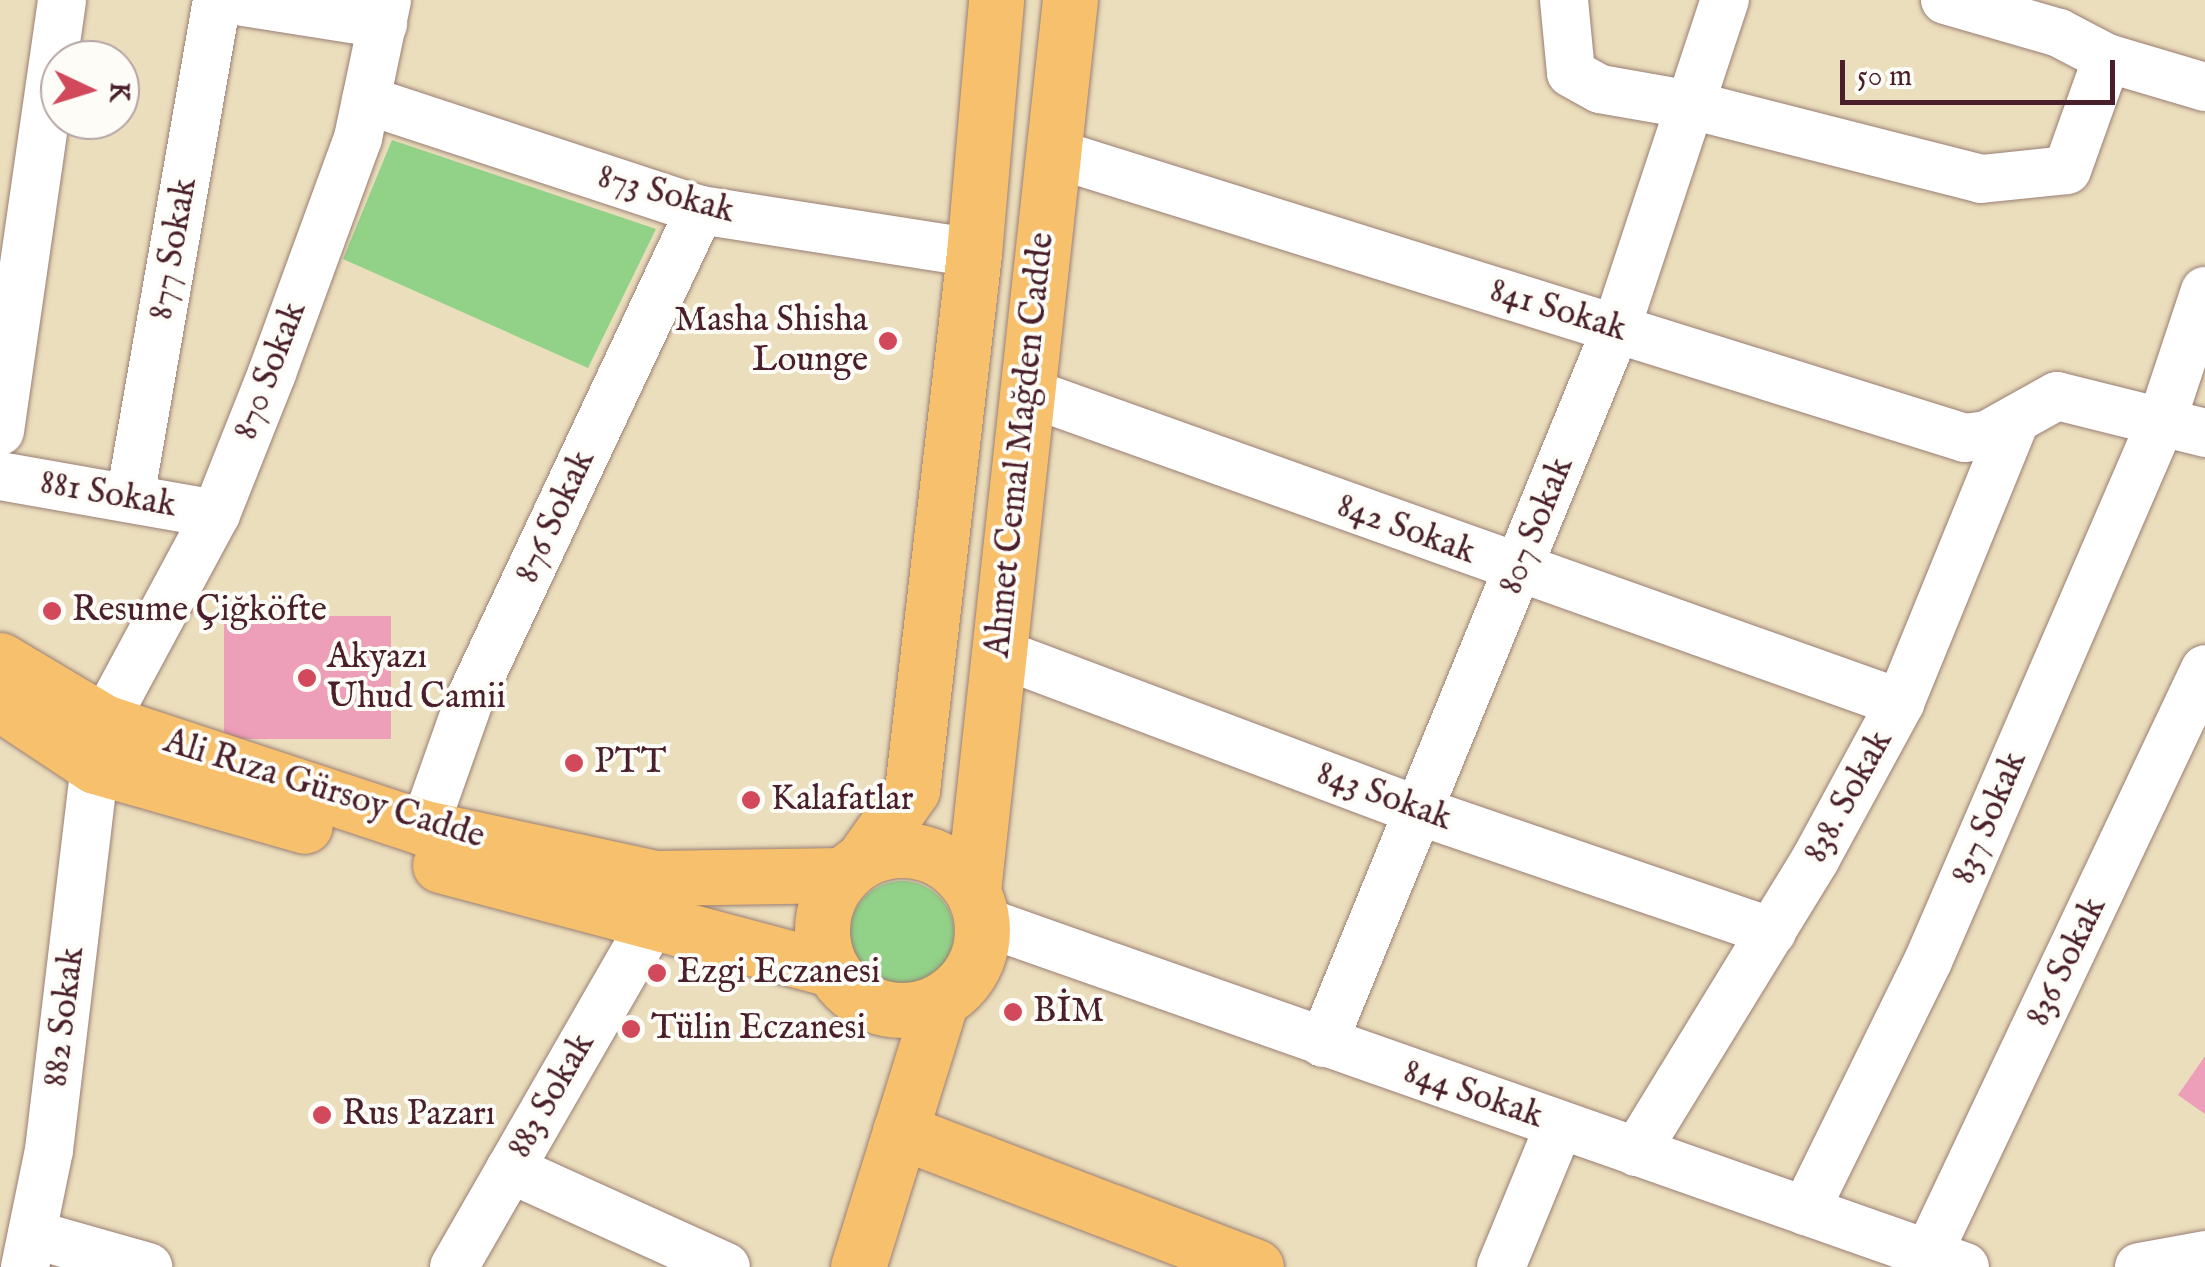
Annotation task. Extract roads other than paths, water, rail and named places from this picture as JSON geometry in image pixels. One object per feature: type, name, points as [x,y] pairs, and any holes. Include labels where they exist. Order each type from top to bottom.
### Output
[{"type":"main road","name":"Ahmet Cemal Mağden Cadde","points":[[853,867],[912,790],[974,252],[996,0]]},
{"type":"main road","name":"Ahmet Cemal Mağden Cadde","points":[[978,906],[998,654],[1070,0]]},
{"type":"main road","name":"Ali Rıza Gürsoy Cadde","points":[[0,660],[100,744],[424,828],[656,878],[853,867]]},
{"type":"main road","name":"Ali Rıza Gürsoy Cadde","points":[[0,704],[100,744],[650,926],[831,970]]},
{"type":"main road","points":[[858,1267],[941,1001],[974,968],[978,906],[957,871],[924,853],[887,851],[853,867],[822,920],[831,970],[847,990],[892,1011],[941,1001]]},
{"type":"main road","points":[[900,1131],[1256,1267]]},
{"type":"street","points":[[0,432],[62,0]]},
{"type":"street","name":"877 Sokak","points":[[130,498],[218,0]]},
{"type":"street","points":[[231,0],[385,12]]},
{"type":"street","points":[[1564,0],[1571,72],[1600,90],[1690,105],[1981,179],[2066,170],[2107,58]]},
{"type":"street","name":"807 Sokak","points":[[1323,1043],[1422,812],[1616,330],[1725,0]]},
{"type":"street","points":[[1945,0],[2059,33],[2107,58],[2205,87]]},
{"type":"street","name":"870 Sokak","points":[[100,744],[216,514],[366,100],[385,12]]},
{"type":"street","name":"873 Sokak","points":[[366,100],[700,210],[974,252]]},
{"type":"street","name":"841 Sokak","points":[[1053,153],[1965,438],[2016,419],[2057,396],[2184,426]]},
{"type":"street","name":"876 Sokak","points":[[424,828],[469,701],[700,210]]},
{"type":"street","name":"837 Sokak","points":[[1805,1211],[2184,426],[2205,291]]},
{"type":"street","name":"842 Sokak","points":[[1027,392],[1519,571],[1900,702]]},
{"type":"street","name":"838. Sokak","points":[[1636,1152],[1772,932],[1900,702],[2016,419]]},
{"type":"street","name":"881 Sokak","points":[[0,476],[216,514]]},
{"type":"street","name":"843 Sokak","points":[[998,654],[1422,812],[1772,932]]},
{"type":"street","name":"836 Sokak","points":[[1946,1260],[2205,669]]},
{"type":"street","name":"882 Sokak","points":[[29,1251],[49,1150],[100,744]]},
{"type":"street","name":"844 Sokak","points":[[978,906],[1323,1043],[1946,1260]]},
{"type":"street","name":"883 Sokak","points":[[454,1267],[650,926]]},
{"type":"street","points":[[1501,1267],[1559,1126]]},
{"type":"street","points":[[510,1169],[726,1267]]},
{"type":"street","points":[[29,1251],[148,1267]]},
{"type":"street","points":[[2138,1267],[2205,1255]]},
{"type":"place","name":"Masha Shisha Lounge","points":[[888,341]]},
{"type":"place","name":"Resume Çiğköfte","points":[[52,611]]},
{"type":"place","name":"Akyazı Uhud Camii","points":[[307,678]]},
{"type":"place","name":"PTT","points":[[574,763]]},
{"type":"place","name":"Kalafatlar","points":[[751,800]]},
{"type":"place","name":"Ezgi Eczanesi","points":[[657,973]]},
{"type":"place","name":"BİM","points":[[1013,1012]]},
{"type":"place","name":"Tülin Eczanesi","points":[[631,1029]]},
{"type":"place","name":"Rus Pazarı","points":[[322,1115]]}]
